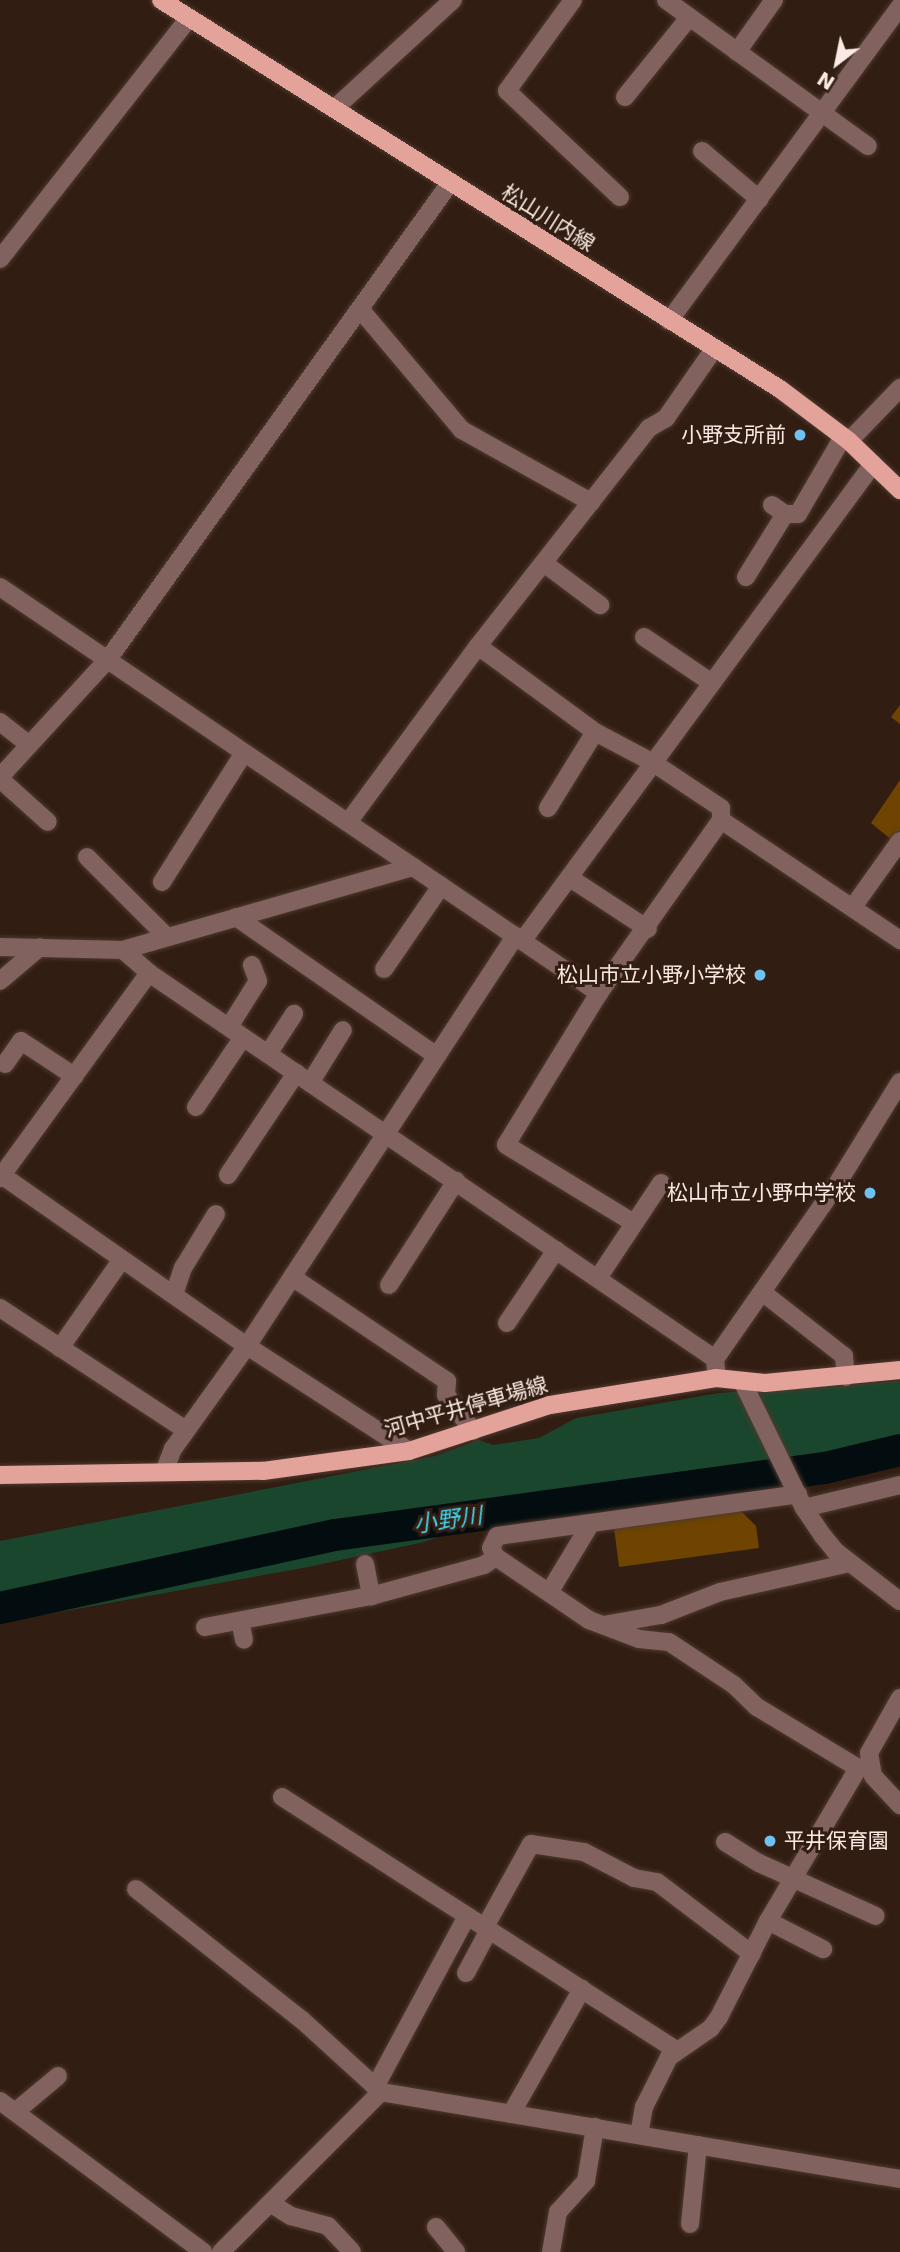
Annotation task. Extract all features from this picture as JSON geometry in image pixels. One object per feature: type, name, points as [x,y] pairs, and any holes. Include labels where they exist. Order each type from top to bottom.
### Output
[{"type":"main road","name":"松山川内線","points":[[161,0],[780,389],[846,439],[900,490]]},
{"type":"main road","name":"河中平井停車場線","points":[[0,1475],[263,1471],[409,1451],[550,1405],[716,1378],[744,1385],[900,1370]]},
{"type":"street","points":[[335,107],[453,0]]},
{"type":"street","points":[[573,0],[507,91],[620,197]]},
{"type":"street","points":[[666,0],[688,19],[868,146]]},
{"type":"street","points":[[737,52],[774,0]]},
{"type":"street","points":[[668,321],[900,6]]},
{"type":"street","points":[[0,259],[189,18]]},
{"type":"street","points":[[625,97],[688,19]]},
{"type":"street","points":[[702,151],[759,200]]},
{"type":"street","points":[[48,822],[0,778],[109,658],[450,183]]},
{"type":"street","points":[[360,309],[462,430],[591,502]]},
{"type":"street","points":[[349,821],[478,646],[545,564],[649,428],[666,418],[714,349]]},
{"type":"street","points":[[746,577],[779,510],[798,514],[846,439],[900,388]]},
{"type":"street","points":[[164,1472],[186,1430],[247,1346],[386,1132],[519,938],[570,878],[709,681],[873,464]]},
{"type":"street","points":[[545,564],[600,605]]},
{"type":"street","points":[[0,587],[109,658],[598,993]]},
{"type":"street","points":[[644,637],[709,681]]},
{"type":"street","points":[[478,646],[595,732],[652,762],[720,808],[721,820],[648,929],[598,993],[506,1145],[634,1223]]},
{"type":"street","points":[[0,722],[29,745]]},
{"type":"street","points":[[548,808],[595,732]]},
{"type":"street","points":[[162,882],[244,753]]},
{"type":"street","points":[[721,820],[900,940]]},
{"type":"street","points":[[853,907],[900,841]]},
{"type":"street","points":[[87,857],[167,937]]},
{"type":"street","points":[[0,947],[123,950],[413,867]]},
{"type":"street","points":[[570,878],[648,929]]},
{"type":"street","points":[[384,969],[441,886]]},
{"type":"street","points":[[236,917],[437,1056]]},
{"type":"street","points":[[0,981],[40,947]]},
{"type":"street","points":[[123,950],[149,973],[386,1132],[715,1359]]},
{"type":"street","points":[[195,1107],[236,1032],[258,981],[252,965]]},
{"type":"street","points":[[149,973],[1,1176],[247,1346],[409,1451]]},
{"type":"street","points":[[268,1054],[294,1014]]},
{"type":"street","points":[[228,1175],[343,1030]]},
{"type":"street","points":[[5,1065],[21,1041],[74,1076]]},
{"type":"street","points":[[716,1378],[715,1359],[900,1082]]},
{"type":"street","points":[[389,1285],[456,1181]]},
{"type":"street","points":[[598,1278],[661,1183]]},
{"type":"street","points":[[174,1295],[183,1268],[216,1214]]},
{"type":"street","points":[[507,1323],[556,1250]]},
{"type":"street","points":[[61,1348],[122,1259]]},
{"type":"street","points":[[292,1276],[447,1381],[446,1395],[473,1431]]},
{"type":"street","points":[[762,1292],[844,1356],[846,1377]]},
{"type":"street","points":[[0,1308],[186,1430]]},
{"type":"street","points":[[744,1385],[799,1496],[835,1551],[900,1601]]},
{"type":"street","points":[[900,1485],[497,1536],[491,1548],[496,1557],[603,1625],[639,1639],[669,1642],[734,1685],[757,1707],[864,1768],[900,1805]]},
{"type":"street","points":[[550,1591],[591,1523]]},
{"type":"street","points":[[205,1627],[371,1597],[484,1565],[496,1557]]},
{"type":"street","points":[[603,1625],[670,1613],[720,1592],[850,1563]]},
{"type":"street","points":[[365,1564],[371,1597]]},
{"type":"street","points":[[240,1621],[244,1640]]},
{"type":"street","points":[[639,2135],[654,2082],[676,2050],[711,2028],[792,1878],[864,1768],[873,1741],[900,1698]]},
{"type":"street","points":[[282,1797],[676,2050]]},
{"type":"street","points":[[725,1842],[792,1878],[876,1916]]},
{"type":"street","points":[[466,1973],[531,1844],[584,1852],[634,1878],[657,1882],[752,1954]]},
{"type":"street","points":[[136,1889],[302,2020],[378,2090],[900,2179]]},
{"type":"street","points":[[221,2252],[378,2090],[467,1916]]},
{"type":"street","points":[[768,1921],[823,1949]]},
{"type":"street","points":[[511,2114],[582,1989]]},
{"type":"street","points":[[15,2112],[58,2076]]},
{"type":"street","points":[[0,2101],[203,2252]]},
{"type":"street","points":[[551,2252],[558,2212],[586,2181],[595,2127]]},
{"type":"street","points":[[690,2224],[698,2145]]},
{"type":"street","points":[[270,2203],[291,2216],[328,2226],[352,2252]]},
{"type":"street","points":[[436,2227],[456,2252]]},
{"type":"green space","points":[[900,1381],[900,1466],[480,1522],[424,1542],[308,1567],[15,1620],[0,1618],[0,1541],[435,1456],[479,1440],[493,1445],[539,1438],[576,1418],[719,1393]]},
{"type":"building","points":[[900,705],[900,724],[891,717]]},
{"type":"building","points":[[900,780],[900,831],[893,841],[871,823]]},
{"type":"building","points":[[741,1511],[756,1526],[759,1548],[619,1567],[614,1528]]},
{"type":"waterway","name":"小野川","points":[[0,1608],[335,1535],[825,1468],[900,1450]]},
{"type":"place","name":"小野支所前","points":[[800,435]]},
{"type":"place","name":"松山市立小野小学校","points":[[760,975]]},
{"type":"place","name":"松山市立小野中学校","points":[[870,1193]]},
{"type":"place","name":"平井保育園","points":[[770,1841]]}]
